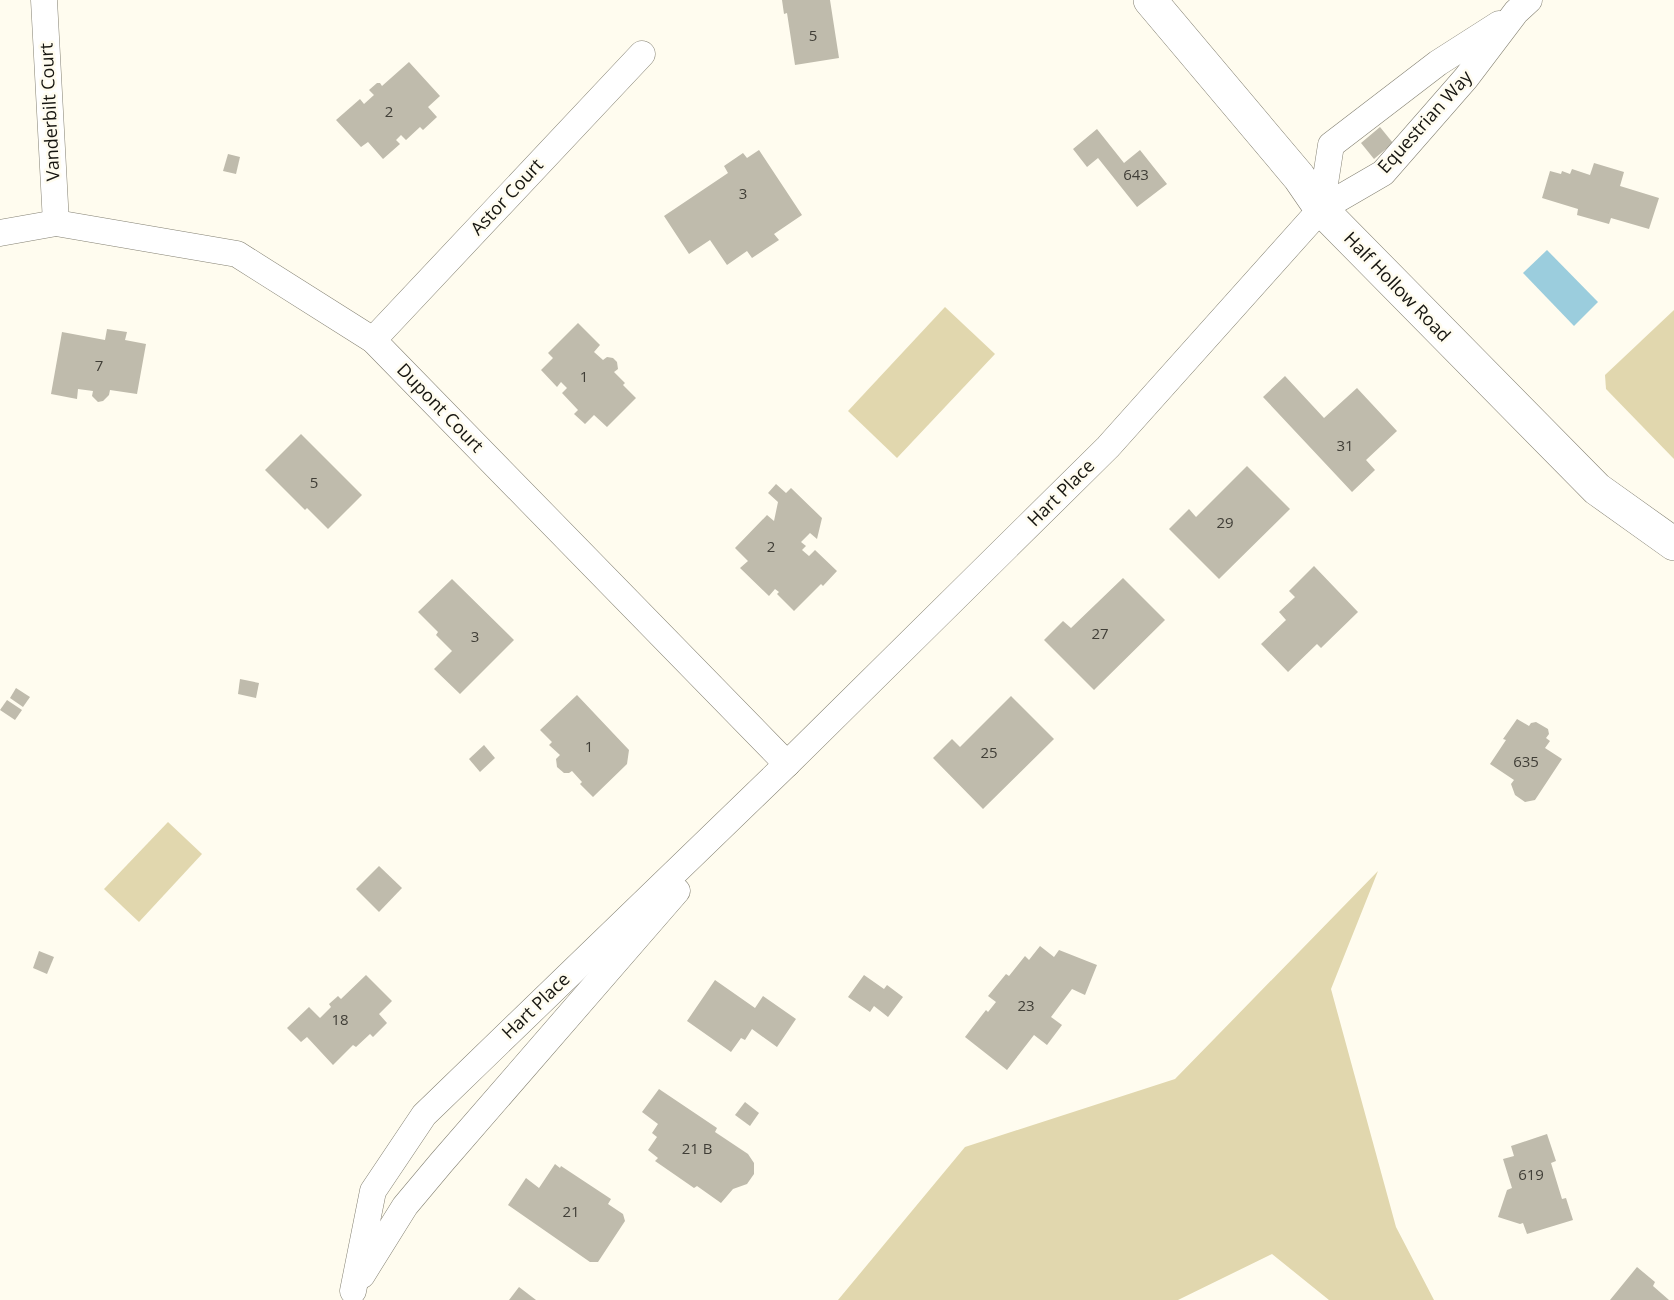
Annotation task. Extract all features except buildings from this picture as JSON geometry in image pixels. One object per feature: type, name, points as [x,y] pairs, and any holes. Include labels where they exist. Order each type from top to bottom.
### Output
[{"type":"street","name":"Vanderbilt Court","points":[[44,0],[56,224]]},
{"type":"street","name":"Half Hollow Road","points":[[1150,0],[1299,177],[1321,209],[1597,489],[1674,544]]},
{"type":"street","name":"Equestrian Way","points":[[1321,209],[1330,145],[1438,63],[1522,6]]},
{"type":"street","name":"Equestrian Way","points":[[1321,209],[1383,173],[1466,78],[1522,6]]},
{"type":"street","name":"Astor Court","points":[[372,340],[642,54]]},
{"type":"street","name":"Hart Place","points":[[351,1295],[373,1191],[424,1115],[787,764],[1108,447],[1321,209]]},
{"type":"street","name":"Dupont Court","points":[[0,233],[56,224],[237,254],[372,340],[787,764]]},
{"type":"street","name":"Hart Place","points":[[351,1295],[405,1206],[787,764]]},
{"type":"shaded area","points":[[945,307],[995,354],[897,458],[848,411]]},
{"type":"shaded area","points":[[1674,310],[1674,459],[1606,389],[1605,375]]},
{"type":"shaded area","points":[[168,822],[202,854],[139,922],[104,889]]},
{"type":"shaded area","points":[[1378,871],[1331,989],[1396,1227],[1434,1300],[1329,1300],[1272,1254],[1178,1300],[838,1300],[965,1147],[1175,1079]]},
{"type":"water","points":[[1547,250],[1598,302],[1574,326],[1523,273]]}]
